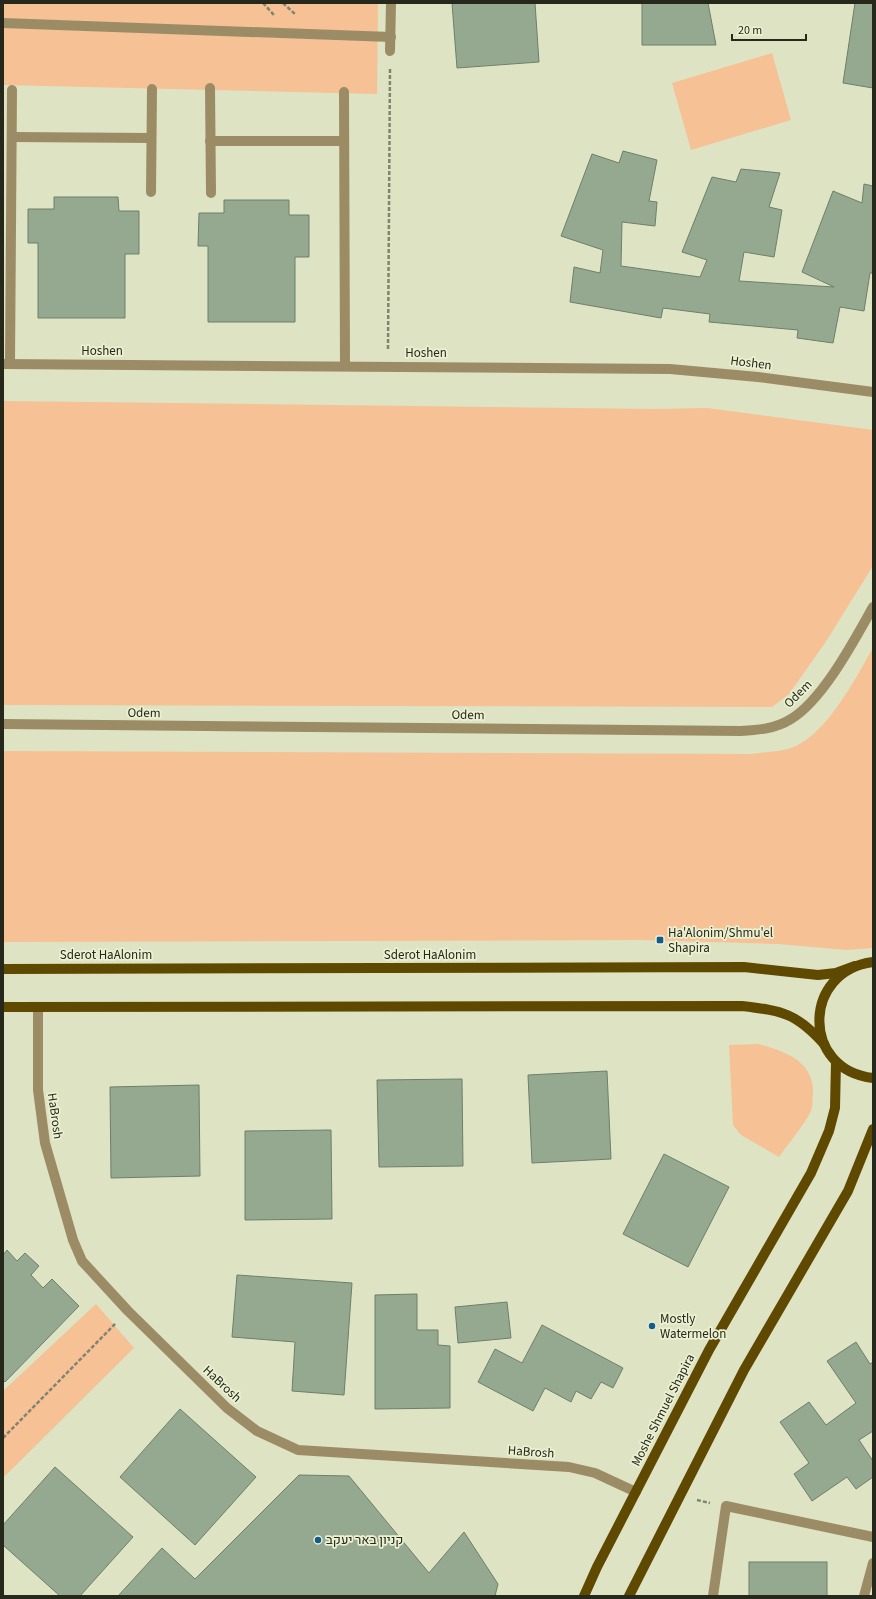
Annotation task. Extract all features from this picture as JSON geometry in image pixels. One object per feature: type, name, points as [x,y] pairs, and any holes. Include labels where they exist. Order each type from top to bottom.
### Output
[{"type":"main road","points":[[824,1044],[819,1024],[822,1002],[828,988],[838,977],[855,966],[873,962]]},
{"type":"main road","name":"Sderot HaAlonim","points":[[3,969],[744,967],[818,975],[836,973],[855,966]]},
{"type":"main road","points":[[3,1007],[742,1006],[771,1009],[792,1016],[808,1027],[824,1044],[836,1062],[852,1073],[873,1078]]},
{"type":"main road","name":"Moshe Shmuel Shapira","points":[[584,1596],[597,1567],[709,1350],[811,1173],[829,1131],[835,1108],[836,1062]]},
{"type":"main road","points":[[629,1596],[679,1495],[744,1370],[848,1191],[873,1129]]},
{"type":"street","points":[[390,51],[391,3]]},
{"type":"street","points":[[3,23],[390,37]]},
{"type":"street","points":[[210,88],[211,193]]},
{"type":"street","points":[[151,192],[152,89]]},
{"type":"street","points":[[6,364],[12,90]]},
{"type":"street","points":[[344,92],[345,366]]},
{"type":"street","points":[[12,137],[151,138]]},
{"type":"street","points":[[210,141],[344,141]]},
{"type":"street","name":"Hoshen","points":[[6,364],[670,368],[758,377],[848,390],[873,392]]},
{"type":"street","name":"Hoshen","points":[[848,390],[873,399]]},
{"type":"street","name":"Odem","points":[[3,724],[741,731],[762,729],[774,727],[791,720],[802,711],[828,681],[873,607]]},
{"type":"street","name":"HaBrosh","points":[[38,1008],[38,1090],[45,1143],[73,1240],[82,1261],[128,1311],[227,1408],[257,1431],[298,1450],[568,1467],[594,1473],[636,1492]]},
{"type":"street","points":[[713,1596],[726,1506],[873,1537]]},
{"type":"street","points":[[864,1596],[873,1563]]},
{"type":"path","points":[[388,366],[390,51]]},
{"type":"path","points":[[3,1438],[128,1311]]},
{"type":"path","points":[[679,1495],[726,1506]]},
{"type":"shaded area","points":[[3,3],[378,3],[377,94],[3,85]]},
{"type":"shaded area","points":[[772,53],[791,120],[691,150],[672,83]]},
{"type":"shaded area","points":[[3,401],[655,409],[707,408],[873,430],[873,566],[825,643],[789,694],[772,707],[3,705]]},
{"type":"shaded area","points":[[873,648],[873,948],[847,950],[778,944],[641,940],[3,942],[3,751],[751,754],[774,752],[796,746],[819,728],[840,703]]},
{"type":"shaded area","points":[[758,1044],[778,1050],[796,1059],[803,1065],[812,1082],[813,1093],[811,1111],[779,1157],[741,1135],[733,1125],[729,1045]]},
{"type":"shaded area","points":[[96,1304],[134,1348],[3,1478],[3,1391]]},
{"type":"building","points":[[452,3],[535,3],[539,62],[457,68]]},
{"type":"building","points":[[642,3],[708,3],[716,45],[642,45]]},
{"type":"building","points":[[855,3],[873,3],[873,88],[843,83]]},
{"type":"building","points":[[623,151],[657,160],[649,201],[657,202],[655,226],[622,222],[621,266],[700,277],[707,260],[682,252],[712,177],[736,182],[741,169],[780,173],[769,207],[782,210],[774,257],[744,252],[739,281],[834,287],[802,272],[833,191],[862,203],[864,184],[873,186],[873,273],[870,273],[864,311],[840,307],[833,343],[797,338],[798,330],[709,322],[710,314],[663,308],[661,318],[570,302],[574,267],[600,273],[603,250],[561,236],[592,154],[619,163]]},
{"type":"building","points":[[54,197],[118,197],[119,211],[139,211],[139,254],[125,254],[125,318],[38,318],[38,243],[28,243],[28,209],[54,209]]},
{"type":"building","points":[[224,200],[289,200],[289,215],[309,215],[309,257],[295,257],[295,322],[208,322],[208,246],[198,246],[199,213],[224,213]]},
{"type":"building","points":[[607,1071],[611,1159],[532,1163],[528,1075]]},
{"type":"building","points":[[462,1079],[463,1166],[379,1167],[377,1080]]},
{"type":"building","points":[[199,1085],[200,1176],[111,1178],[110,1087]]},
{"type":"building","points":[[331,1130],[332,1219],[245,1220],[245,1131]]},
{"type":"building","points":[[664,1154],[729,1187],[688,1267],[623,1234]]},
{"type":"building","points":[[7,1250],[17,1261],[25,1253],[39,1266],[31,1275],[43,1288],[52,1279],[79,1306],[5,1382],[3,1380],[3,1255]]},
{"type":"building","points":[[237,1275],[352,1283],[344,1395],[292,1391],[295,1342],[232,1337]]},
{"type":"building","points":[[417,1294],[417,1330],[438,1330],[438,1345],[450,1346],[450,1408],[375,1409],[375,1295]]},
{"type":"building","points":[[507,1302],[511,1338],[458,1343],[455,1307]]},
{"type":"building","points":[[542,1325],[623,1368],[613,1388],[601,1382],[591,1399],[576,1391],[571,1402],[545,1388],[533,1411],[478,1382],[495,1349],[522,1363]]},
{"type":"building","points":[[856,1342],[870,1364],[873,1362],[873,1431],[859,1440],[873,1461],[873,1477],[856,1489],[847,1477],[812,1501],[794,1474],[809,1463],[780,1422],[809,1402],[826,1425],[856,1403],[827,1361]]},
{"type":"building","points":[[180,1409],[256,1477],[195,1545],[120,1477]]},
{"type":"building","points":[[55,1467],[133,1537],[80,1596],[60,1596],[3,1545],[3,1525]]},
{"type":"building","name":"קניון באר יעקב","points":[[299,1475],[349,1476],[429,1573],[464,1532],[498,1584],[495,1596],[118,1596],[162,1548],[195,1579]]},
{"type":"building","points":[[749,1562],[827,1562],[827,1596],[749,1596]]},
{"type":"place","name":"Ha'Alonim/Shmu'el Shapira","points":[[660,940]]},
{"type":"place","name":"Mostly Watermelon","points":[[652,1326]]},
{"type":"place","name":"קניון באר יעקב","points":[[318,1540]]}]
